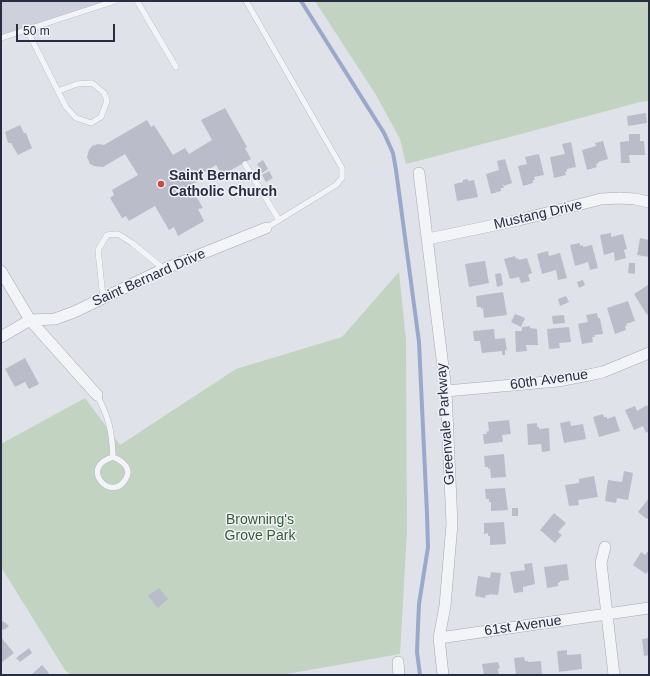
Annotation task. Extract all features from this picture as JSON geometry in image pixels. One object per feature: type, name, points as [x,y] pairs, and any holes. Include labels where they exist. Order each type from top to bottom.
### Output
[{"type":"street","name":"Greenvale Parkway","points":[[419,173],[446,391],[452,524],[445,606],[439,638],[443,675]]},
{"type":"street","name":"Mustang Drive","points":[[428,239],[519,220],[601,199],[620,198],[649,202]]},
{"type":"street","name":"Saint Bernard Drive","points":[[30,320],[54,319],[74,312],[164,269],[266,228]]},
{"type":"street","points":[[1,271],[30,320],[97,395]]},
{"type":"street","points":[[1,337],[30,320]]},
{"type":"street","name":"60th Avenue","points":[[446,391],[577,378],[603,372],[649,353]]},
{"type":"street","points":[[604,547],[601,563],[614,675]]},
{"type":"street","name":"61st Avenue","points":[[439,638],[649,608]]},
{"type":"street","points":[[398,662],[399,675]]},
{"type":"lane","points":[[1,38],[115,1]]},
{"type":"lane","points":[[137,1],[176,67]]},
{"type":"lane","points":[[246,1],[342,168],[342,178],[336,185],[266,228]]},
{"type":"lane","points":[[26,30],[58,92],[66,107],[76,118],[91,123],[101,117],[107,102],[104,93],[92,83],[77,84],[58,92]]},
{"type":"lane","points":[[245,164],[279,220]]},
{"type":"lane","points":[[103,298],[98,250],[107,235],[118,234],[132,243],[164,269]]},
{"type":"lane","points":[[97,395],[107,414],[112,438],[113,458]]},
{"type":"lane","points":[[113,458],[121,460],[126,465],[127,471],[125,481],[120,486],[113,488],[102,484],[98,477],[97,471],[104,460],[113,458]]},
{"type":"shaded area","points":[[1,1],[115,1],[1,38]]},
{"type":"green space","points":[[315,1],[649,1],[649,101],[640,102],[406,164],[400,139],[376,95]]},
{"type":"green space","name":"Browning's Grove Park","points":[[399,272],[406,340],[407,530],[400,654],[281,675],[71,675],[65,670],[1,567],[1,444],[85,398],[120,445],[236,369],[342,337]]},
{"type":"building","points":[[225,108],[247,147],[245,148],[251,159],[222,175],[216,165],[201,174],[203,178],[190,186],[203,208],[198,209],[204,221],[178,236],[174,227],[169,230],[155,206],[129,221],[126,216],[122,218],[110,198],[114,195],[112,190],[138,175],[125,154],[103,167],[90,164],[87,157],[92,146],[98,144],[104,145],[147,120],[151,127],[154,125],[173,155],[185,148],[189,154],[212,140],[201,120]]},
{"type":"building","points":[[646,113],[647,123],[628,126],[627,116]]},
{"type":"building","points":[[20,125],[24,133],[26,133],[32,148],[18,155],[11,143],[8,143],[5,132]]},
{"type":"building","points":[[629,134],[640,134],[640,141],[644,141],[645,155],[629,155],[630,163],[621,163],[620,142],[629,141]]},
{"type":"building","points":[[603,141],[608,159],[598,162],[599,163],[596,164],[597,167],[587,170],[582,150],[596,146],[595,143]]},
{"type":"building","points":[[571,142],[576,167],[567,169],[565,172],[566,175],[554,178],[550,157],[565,154],[562,144]]},
{"type":"building","points":[[539,154],[544,175],[534,177],[535,180],[533,180],[533,183],[523,186],[518,166],[527,164],[525,157]]},
{"type":"building","points":[[505,159],[512,183],[504,186],[502,182],[504,188],[501,188],[501,191],[491,194],[486,174],[499,170],[497,161]]},
{"type":"building","points":[[263,160],[268,169],[262,173],[257,164]]},
{"type":"building","points":[[269,171],[273,178],[266,182],[262,175]]},
{"type":"building","points":[[468,179],[468,181],[474,180],[478,197],[457,201],[454,184]]},
{"type":"building","points":[[611,233],[611,237],[623,234],[627,249],[624,250],[626,258],[615,261],[614,252],[604,255],[600,235]]},
{"type":"building","points":[[640,238],[649,240],[649,257],[637,255]]},
{"type":"building","points":[[580,243],[580,246],[583,245],[583,247],[592,245],[598,268],[590,270],[588,262],[575,266],[570,245]]},
{"type":"building","points":[[548,251],[549,256],[560,253],[567,278],[558,280],[556,270],[542,274],[537,254]]},
{"type":"building","points":[[515,256],[516,259],[518,258],[519,260],[527,258],[532,273],[528,275],[530,281],[521,283],[519,277],[510,279],[504,259]]},
{"type":"building","points":[[485,261],[489,283],[469,287],[465,264]]},
{"type":"building","points":[[629,263],[635,263],[635,274],[628,273]]},
{"type":"building","points":[[501,273],[503,285],[497,287],[495,274]]},
{"type":"building","points":[[583,280],[585,285],[579,288],[577,282]]},
{"type":"building","points":[[648,285],[649,314],[647,315],[634,294]]},
{"type":"building","points":[[503,292],[507,315],[484,318],[483,308],[481,309],[481,307],[477,307],[476,296]]},
{"type":"building","points":[[566,296],[569,302],[560,306],[558,299]]},
{"type":"building","points":[[628,301],[635,321],[626,324],[626,330],[615,334],[607,308]]},
{"type":"building","points":[[597,313],[598,318],[600,318],[603,334],[594,335],[595,337],[592,337],[593,342],[582,344],[578,324],[588,322],[586,315]]},
{"type":"building","points":[[515,314],[525,318],[521,327],[511,322]]},
{"type":"building","points":[[564,315],[565,323],[553,324],[552,316]]},
{"type":"building","points":[[530,326],[530,328],[537,329],[538,345],[526,345],[527,351],[516,352],[515,331],[522,331],[522,327]]},
{"type":"building","points":[[569,327],[571,342],[559,343],[560,348],[549,349],[547,329]]},
{"type":"building","points":[[494,329],[495,339],[505,338],[507,350],[505,350],[505,355],[502,355],[502,351],[482,353],[480,341],[474,341],[473,331]]},
{"type":"building","points":[[25,358],[39,384],[29,389],[25,382],[15,387],[5,369]]},
{"type":"building","points":[[647,405],[649,409],[649,431],[646,433],[643,426],[634,430],[625,410],[635,406],[637,411]]},
{"type":"building","points":[[603,414],[604,417],[607,417],[607,419],[615,416],[620,431],[599,437],[593,417]]},
{"type":"building","points":[[509,420],[511,434],[502,435],[503,442],[484,444],[483,434],[487,434],[486,432],[489,431],[488,422]]},
{"type":"building","points":[[570,421],[571,426],[583,424],[586,439],[564,443],[560,423]]},
{"type":"building","points":[[537,423],[537,427],[539,427],[539,429],[549,428],[550,451],[542,452],[541,444],[528,445],[527,424]]},
{"type":"building","points":[[504,454],[506,477],[491,478],[490,468],[488,469],[488,467],[485,467],[484,456]]},
{"type":"building","points":[[624,471],[633,473],[628,500],[617,498],[616,503],[605,501],[608,480],[622,482]]},
{"type":"building","points":[[594,476],[598,497],[578,500],[579,505],[569,506],[565,485],[579,483],[579,479]]},
{"type":"building","points":[[505,488],[508,510],[491,511],[491,502],[489,502],[489,499],[486,499],[485,489]]},
{"type":"building","points":[[649,498],[649,517],[647,519],[638,512]]},
{"type":"building","points":[[512,508],[518,508],[518,516],[512,516]]},
{"type":"building","points":[[554,513],[566,523],[558,532],[562,535],[555,543],[540,530]]},
{"type":"building","points":[[504,522],[506,544],[490,545],[490,536],[488,536],[488,533],[484,534],[484,523]]},
{"type":"building","points":[[649,550],[649,570],[646,574],[633,565],[641,552],[645,555]]},
{"type":"building","points":[[532,563],[535,584],[523,587],[523,592],[514,593],[510,572],[525,570],[524,564]]},
{"type":"building","points":[[567,564],[569,580],[560,581],[558,586],[547,588],[544,567]]},
{"type":"building","points":[[491,572],[501,573],[498,595],[489,594],[486,595],[485,598],[475,596],[478,576],[490,578]]},
{"type":"building","points":[[159,588],[168,599],[158,608],[148,596]]},
{"type":"building","points":[[3,621],[9,626],[4,630],[1,628],[1,623]]},
{"type":"building","points":[[1,637],[14,653],[1,663]]},
{"type":"building","points":[[649,638],[649,655],[644,656],[642,639]]},
{"type":"building","points":[[29,648],[32,653],[20,662],[16,658]]},
{"type":"building","points":[[567,650],[567,655],[581,654],[582,669],[559,672],[557,651]]},
{"type":"building","points":[[524,657],[525,661],[528,662],[541,661],[542,675],[516,675],[514,658]]},
{"type":"building","points":[[498,662],[500,668],[498,669],[499,675],[484,675],[482,664]]},
{"type":"building","points":[[42,665],[49,673],[47,675],[31,675]]},
{"type":"waterway","points":[[301,1],[384,133],[393,153],[419,342],[428,547],[419,604],[417,652],[420,675]]},
{"type":"place","name":"Saint Bernard Catholic Church","points":[[161,184]]}]
